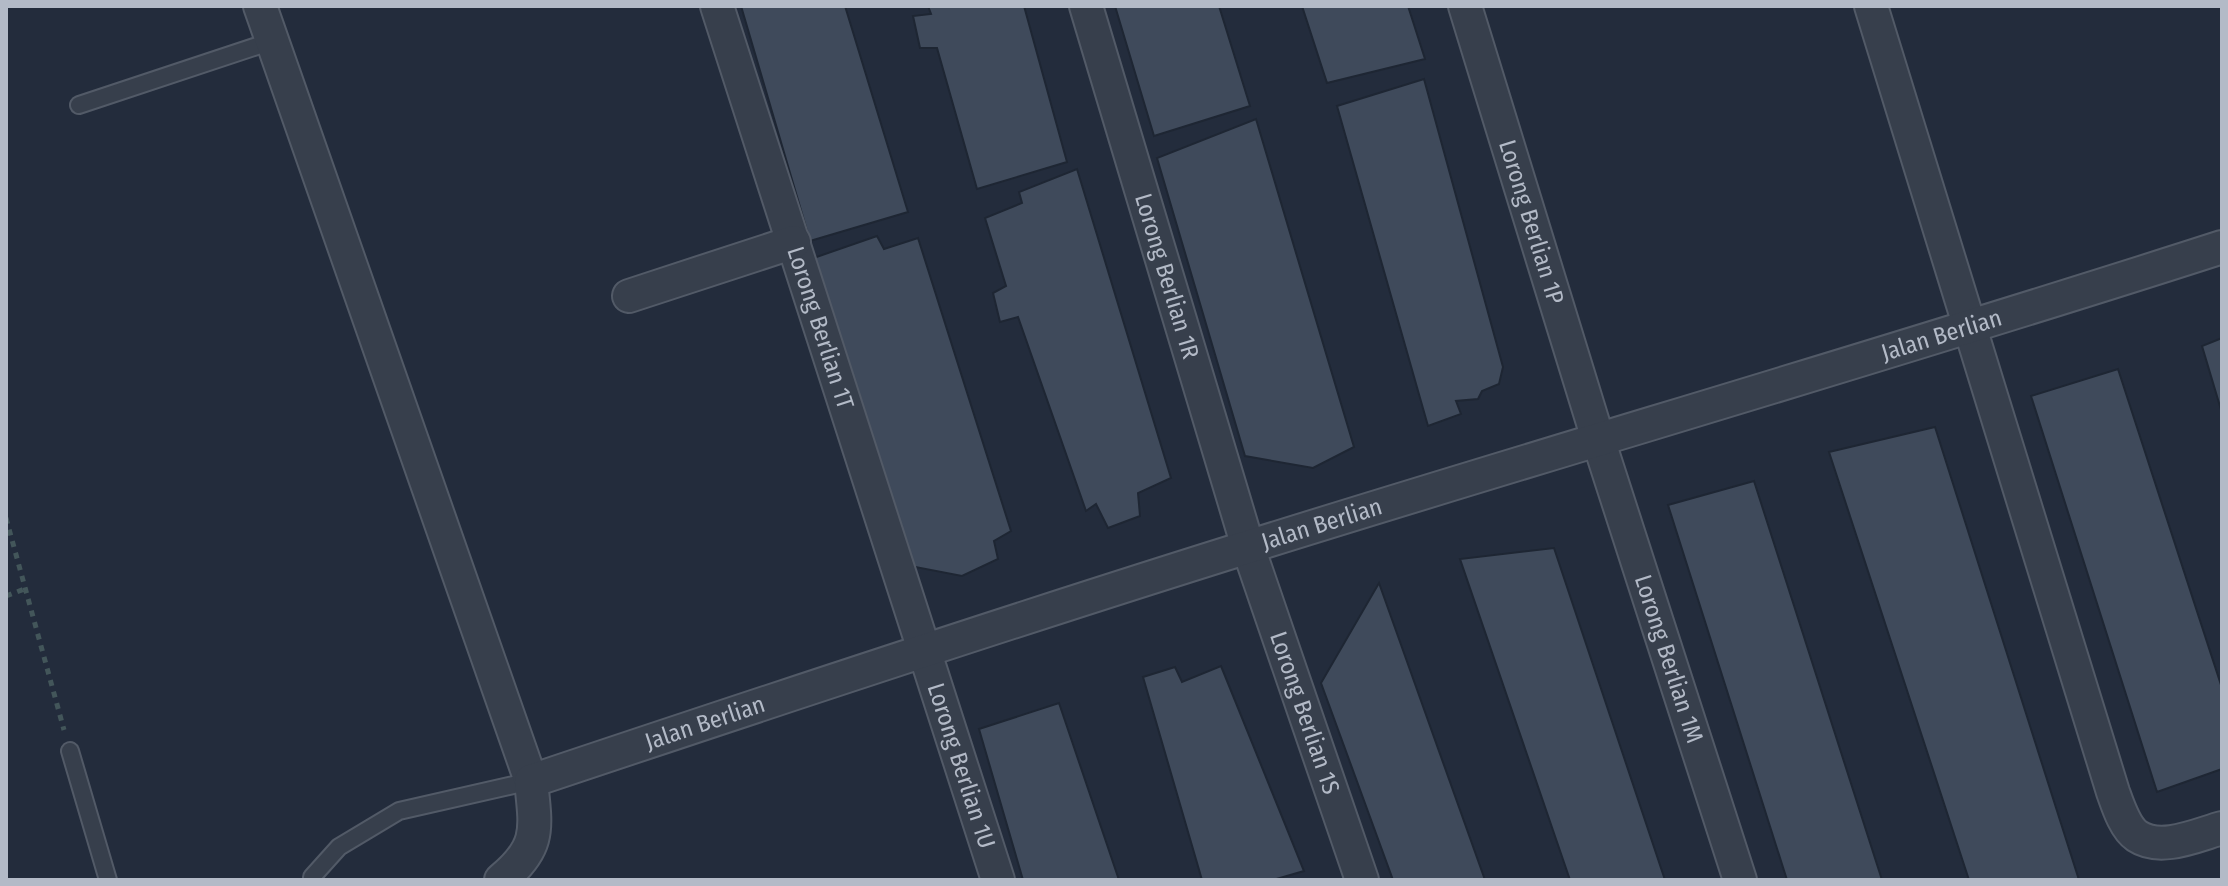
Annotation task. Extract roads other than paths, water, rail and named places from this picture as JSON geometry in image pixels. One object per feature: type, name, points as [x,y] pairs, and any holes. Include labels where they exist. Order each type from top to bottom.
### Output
[{"type":"street","points":[[260,6],[531,781],[536,830],[519,865],[501,880]]},
{"type":"street","name":"Lorong Berlian 1T","points":[[717,6],[925,650]]},
{"type":"street","name":"Lorong Berlian 1R","points":[[1086,6],[1248,547]]},
{"type":"street","name":"Lorong Berlian 1P","points":[[1465,6],[1598,439]]},
{"type":"street","points":[[1871,6],[2122,816],[2135,835],[2152,842],[2177,841],[2222,828]]},
{"type":"street","points":[[629,296],[794,242]]},
{"type":"street","name":"Jalan Berlian","points":[[531,781],[1248,547],[1972,328],[2222,247]]},
{"type":"street","name":"Lorong Berlian 1M","points":[[1598,439],[1740,880]]},
{"type":"street","name":"Lorong Berlian 1S","points":[[1248,547],[1362,880]]},
{"type":"street","name":"Lorong Berlian 1U","points":[[925,650],[998,880]]},
{"type":"lane","points":[[79,105],[272,41]]},
{"type":"lane","points":[[70,751],[108,880]]},
{"type":"lane","points":[[312,877],[339,847],[399,811],[531,781]]}]
